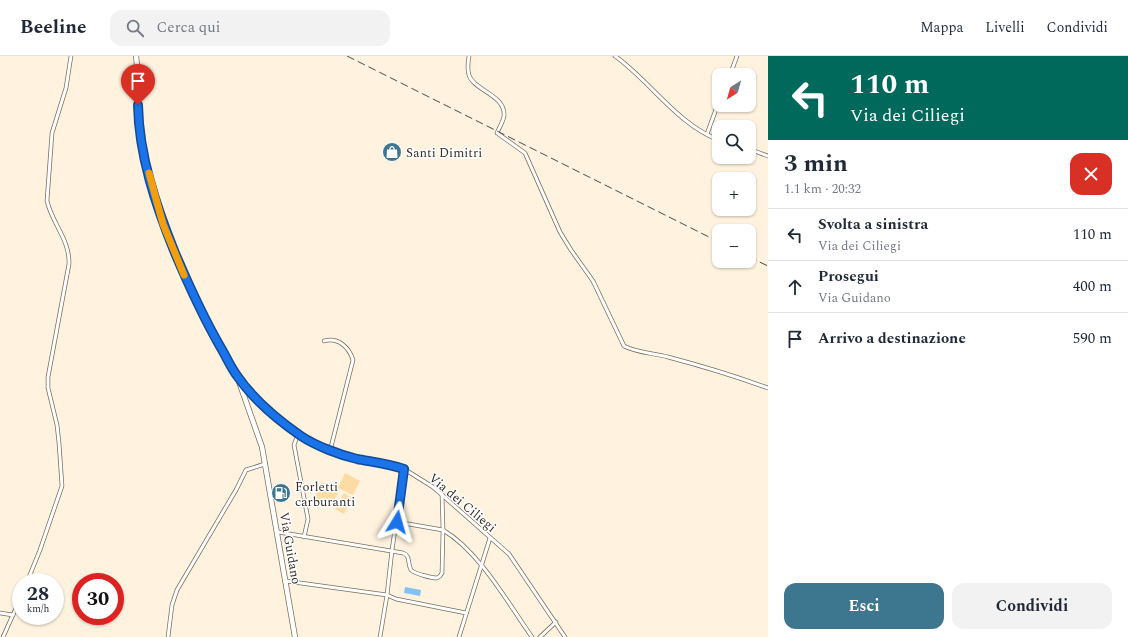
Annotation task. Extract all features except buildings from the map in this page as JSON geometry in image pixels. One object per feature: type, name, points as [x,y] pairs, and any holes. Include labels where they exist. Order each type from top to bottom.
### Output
[{"type":"main road","name":"Via Guidano","points":[[136,56],[140,136],[156,203],[163,224],[195,301],[237,376],[262,447],[278,532],[295,637]]},
{"type":"street","points":[[31,573],[62,486],[58,437],[48,388],[48,377],[69,264],[69,255],[63,238],[48,207],[47,201],[52,133],[66,88],[71,56]]},
{"type":"street","points":[[469,56],[468,68],[470,78],[495,98],[502,109],[503,118],[497,133],[526,152],[560,232],[593,280],[624,346],[630,349],[666,356],[718,371],[768,388]]},
{"type":"street","points":[[615,56],[679,114],[712,136]]},
{"type":"street","points":[[733,68],[737,56]]},
{"type":"street","points":[[707,134],[715,112]]},
{"type":"street","points":[[756,152],[768,156]]},
{"type":"street","points":[[324,341],[332,340],[344,345],[353,360],[330,450]]},
{"type":"street","name":"Via dei Ciliegi","points":[[237,376],[252,395],[271,413],[302,437],[330,450],[355,458],[393,465],[404,469],[442,494],[509,554],[565,637]]},
{"type":"street","points":[[298,434],[294,445],[308,519],[304,536]]},
{"type":"street","points":[[168,637],[172,605],[177,590],[236,490],[246,470],[266,464]]},
{"type":"street","points":[[380,637],[404,469]]},
{"type":"street","points":[[278,532],[392,550],[406,554],[412,570],[433,578],[440,576],[442,573],[442,494]]},
{"type":"street","points":[[397,522],[443,530],[449,533],[482,565],[532,637]]},
{"type":"street","points":[[459,637],[490,538]]},
{"type":"street","points":[[286,581],[387,595],[396,599],[466,613]]},
{"type":"street","points":[[0,614],[12,615]]},
{"type":"street","points":[[3,637],[12,617]]},
{"type":"street","points":[[540,637],[556,622]]},
{"type":"street","points":[[461,633],[464,637]]},
{"type":"shaded area","points":[[345,473],[360,481],[353,495],[338,488]]},
{"type":"shaded area","points":[[322,482],[339,491],[331,507],[314,498]]},
{"type":"shaded area","points":[[344,493],[352,498],[344,514],[335,509]]},
{"type":"water","points":[[405,587],[421,590],[420,596],[404,593]]},
{"type":"railway","points":[[347,56],[712,238]]},
{"type":"railway","points":[[756,260],[768,266]]},
{"type":"slow traffic","points":[[149,173],[154,196],[163,224],[184,275]]},
{"type":"place","name":"Santi Dimitri","points":[[392,152]]},
{"type":"place","name":"Forletti carburanti","points":[[281,493]]},
{"type":"route","points":[[138,105],[140,136],[154,196],[163,224],[195,301],[237,376],[252,395],[271,413],[302,437],[330,450],[355,458],[393,465],[404,469],[397,522]]}]
